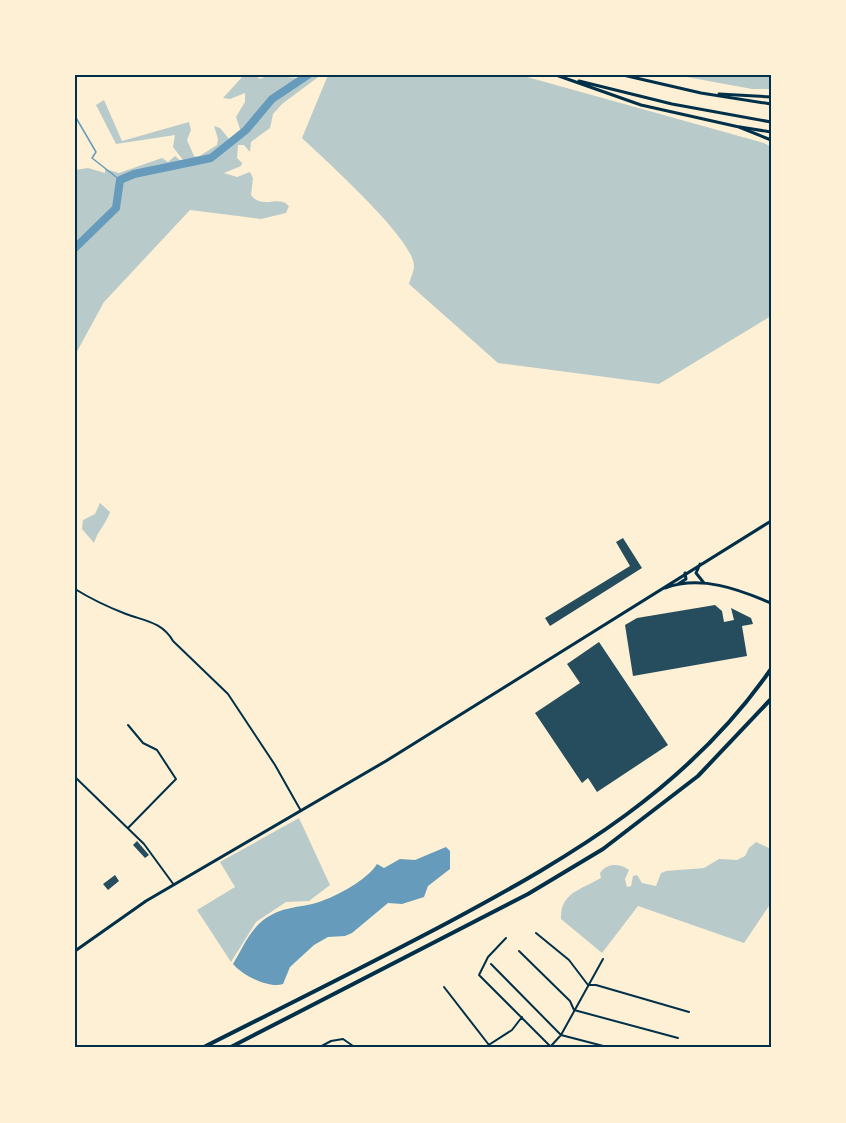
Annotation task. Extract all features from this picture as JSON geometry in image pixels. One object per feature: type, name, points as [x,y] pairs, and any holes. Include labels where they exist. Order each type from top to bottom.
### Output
[{"type":"highway","points":[[202,1048],[418,939],[574,852],[645,802],[689,763],[737,712],[771,669]]},
{"type":"highway","points":[[229,1048],[528,894],[603,849],[698,776],[771,699]]},
{"type":"main road","points":[[556,75],[672,104],[771,122]]},
{"type":"main road","points":[[556,75],[641,105],[771,132]]},
{"type":"main road","points":[[623,75],[701,93],[771,104]]},
{"type":"main road","points":[[701,93],[771,97]]},
{"type":"main road","points":[[739,127],[771,140]]},
{"type":"main road","points":[[75,951],[174,885],[386,761],[701,562],[771,521]]},
{"type":"main road","points":[[701,562],[696,573],[706,584]]},
{"type":"main road","points":[[677,585],[686,579],[685,573]]},
{"type":"main road","points":[[658,591],[677,585],[706,584],[729,587],[771,603]]},
{"type":"street","points":[[75,589],[128,615],[149,620],[167,631],[173,641],[228,694],[275,765],[301,811]]},
{"type":"street","points":[[128,725],[143,743],[158,750],[176,779],[128,828]]},
{"type":"street","points":[[75,777],[144,843],[174,885]]},
{"type":"street","points":[[536,933],[568,960],[588,985]]},
{"type":"street","points":[[506,938],[488,957],[479,975],[551,1047],[561,1035],[603,959]]},
{"type":"street","points":[[519,951],[570,1001],[574,1010]]},
{"type":"street","points":[[491,964],[561,1035],[611,1048]]},
{"type":"street","points":[[588,985],[596,985],[689,1012]]},
{"type":"street","points":[[444,987],[489,1045]]},
{"type":"street","points":[[574,1010],[678,1038]]},
{"type":"street","points":[[484,1048],[512,1030],[522,1017]]},
{"type":"street","points":[[318,1048],[331,1041],[344,1039],[356,1048]]},
{"type":"shaded area","points":[[244,75],[254,75],[260,79],[269,75],[296,78],[321,75],[282,104],[273,114],[270,128],[251,142],[250,152],[244,145],[238,145],[237,158],[242,163],[241,166],[224,173],[237,177],[250,172],[253,178],[251,195],[260,201],[285,203],[289,206],[286,213],[261,219],[190,210],[104,302],[75,355],[75,170],[88,168],[105,173],[105,169],[119,173],[162,158],[168,162],[175,156],[182,162],[183,160],[173,147],[175,135],[116,144],[96,105],[104,100],[122,141],[189,122],[191,130],[187,140],[194,156],[198,157],[217,145],[218,139],[214,126],[220,128],[229,139],[242,135],[236,117],[245,102],[245,93],[230,99],[223,98]]},
{"type":"shaded area","points":[[328,75],[520,75],[764,143],[771,147],[771,316],[659,384],[498,363],[409,284],[414,266],[400,238],[366,200],[302,138]]},
{"type":"shaded area","points":[[676,75],[771,75],[771,89],[752,89]]},
{"type":"shaded area","points":[[100,503],[110,512],[94,543],[82,529],[83,520],[95,514]]},
{"type":"shaded area","points":[[299,818],[330,885],[309,901],[286,902],[256,922],[231,962],[197,910],[235,887],[220,862]]},
{"type":"shaded area","points":[[756,842],[771,849],[771,903],[744,943],[638,906],[602,953],[561,919],[564,903],[568,898],[579,889],[601,878],[600,873],[606,867],[617,865],[629,870],[625,879],[627,887],[631,886],[633,876],[637,875],[642,883],[656,886],[661,873],[704,868],[719,859],[737,860],[745,856]]},
{"type":"water","points":[[446,847],[450,851],[450,869],[428,886],[424,897],[402,904],[388,903],[352,933],[345,936],[328,937],[314,945],[290,967],[283,984],[263,983],[233,964],[253,930],[277,912],[334,896],[366,876],[377,864],[384,868],[400,859],[415,860]]},
{"type":"building","points":[[623,538],[642,568],[550,626],[545,618],[630,566],[616,542]]},
{"type":"building","points":[[715,605],[722,611],[724,622],[734,620],[731,608],[751,618],[753,624],[742,626],[747,656],[633,676],[625,625],[637,618]]},
{"type":"building","points":[[599,642],[668,745],[597,792],[588,778],[582,783],[535,713],[580,683],[567,664]]},
{"type":"building","points":[[137,841],[149,855],[145,858],[133,845]]},
{"type":"building","points":[[115,875],[119,881],[108,890],[103,884]]},
{"type":"waterway","points":[[75,248],[116,208],[120,180],[134,174],[211,158],[246,130],[272,99],[308,75]]},
{"type":"waterway","points":[[75,116],[96,152],[92,158],[120,180]]}]
